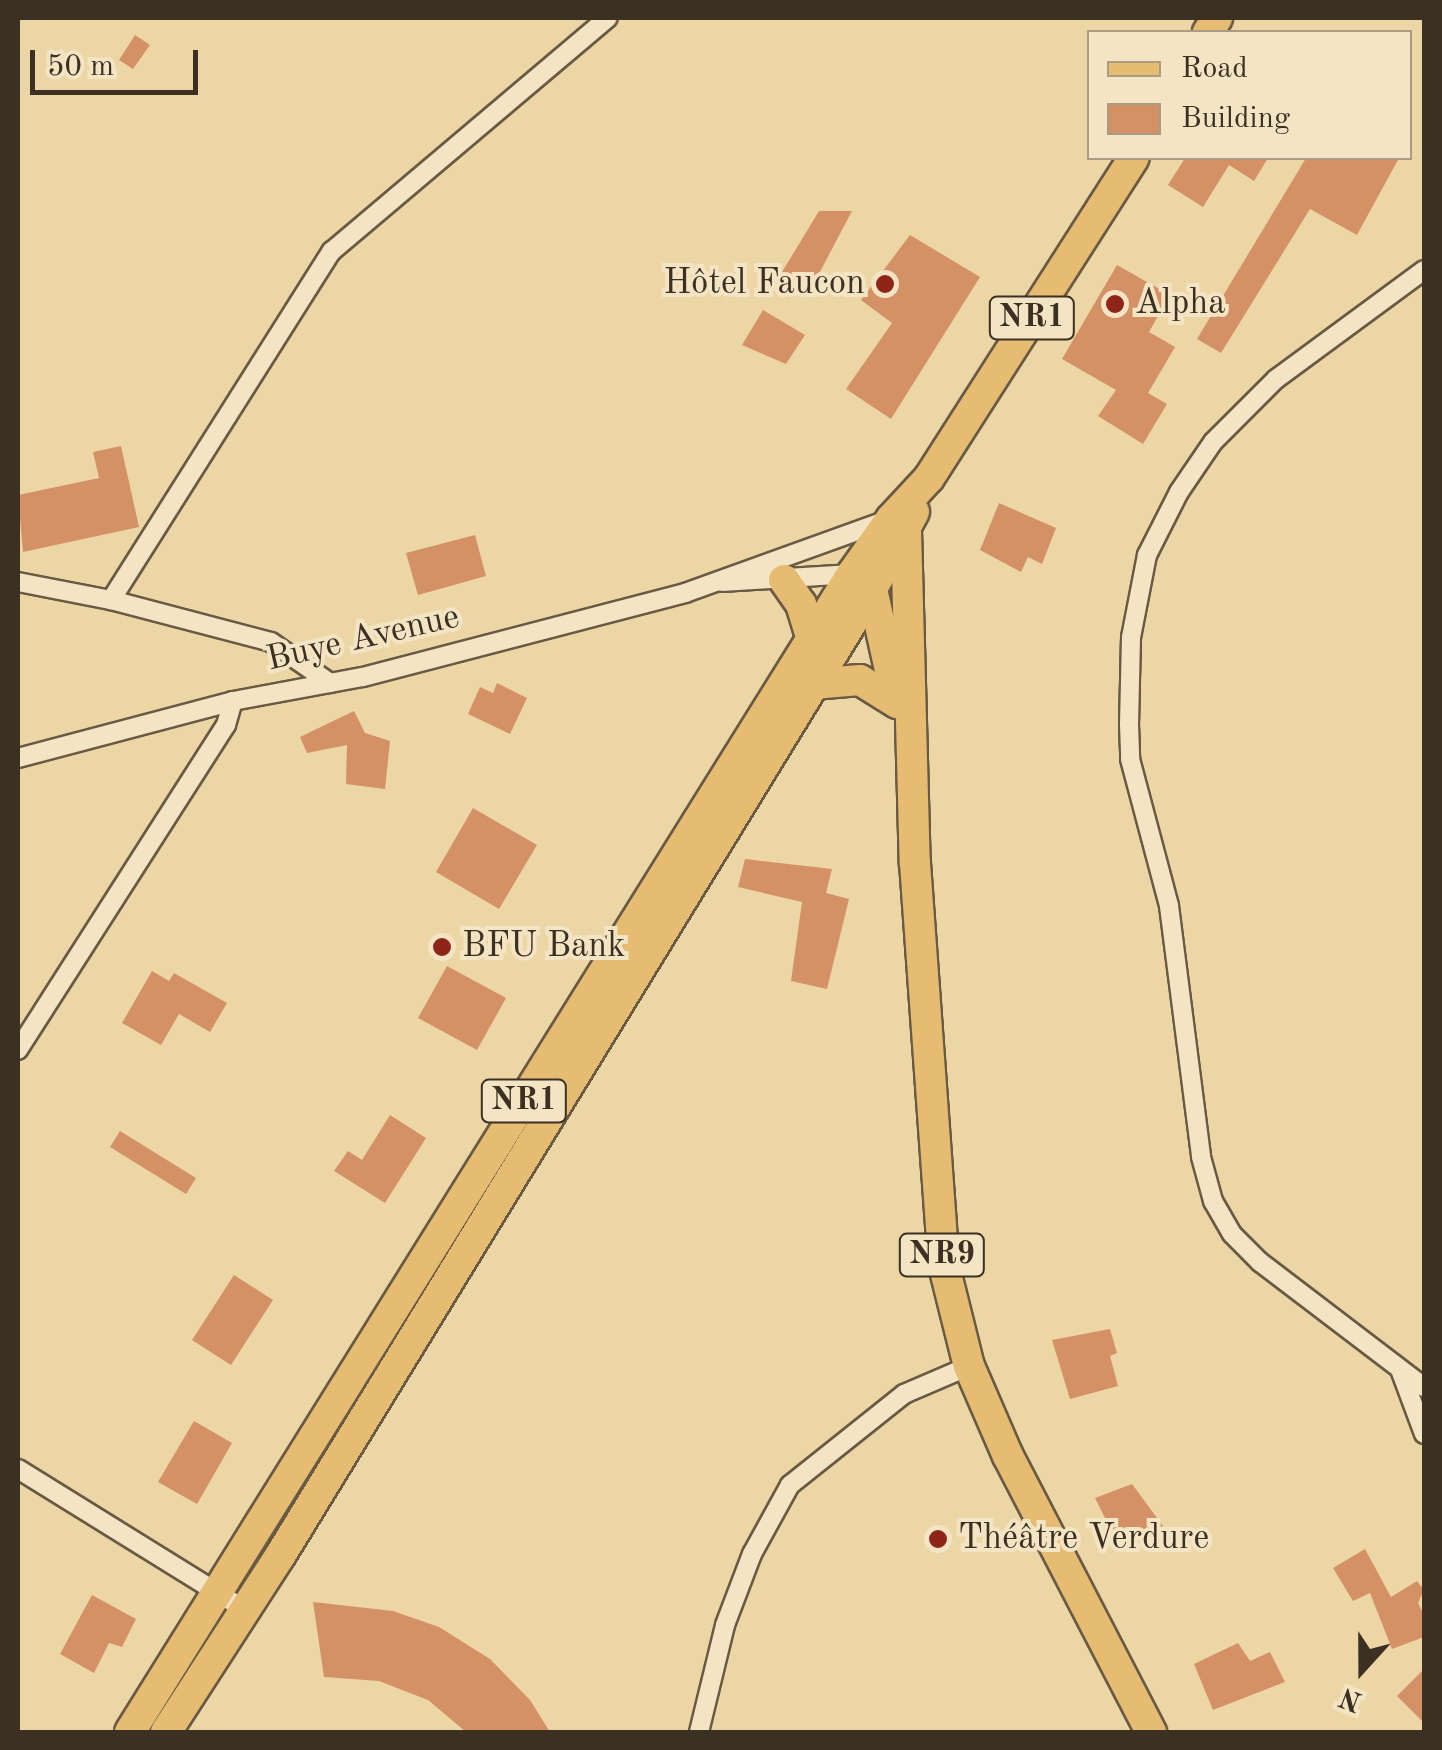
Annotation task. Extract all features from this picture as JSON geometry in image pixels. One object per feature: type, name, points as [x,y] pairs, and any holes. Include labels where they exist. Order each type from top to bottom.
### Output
[{"type":"main road","name":"NR1","points":[[130,1732],[736,785],[813,684],[862,582],[1133,160]]},
{"type":"main road","name":"NR9","points":[[899,524],[908,734],[944,1266],[970,1366],[1008,1456],[1150,1732]]},
{"type":"main road","points":[[784,580],[801,604],[812,640]]},
{"type":"main road","name":"NR1","points":[[166,1732],[244,1610],[736,785],[812,640],[862,582]]},
{"type":"main road","name":"NR9","points":[[862,582],[908,734]]},
{"type":"main road","points":[[813,684],[860,680],[897,703]]},
{"type":"street","points":[[111,600],[332,252],[608,18]]},
{"type":"street","points":[[1424,270],[1276,379],[1213,442],[1179,492],[1147,555],[1132,637],[1129,724],[1130,758],[1169,906],[1201,1157],[1213,1202],[1232,1234],[1260,1262],[1424,1388]]},
{"type":"street","name":"Buye Avenue","points":[[722,582],[743,570],[899,524]]},
{"type":"street","points":[[18,582],[111,600],[271,642],[330,683]]},
{"type":"street","name":"Buye Avenue","points":[[18,758],[233,701],[330,683],[722,582],[862,582]]},
{"type":"street","points":[[18,1050],[226,725],[233,701]]},
{"type":"street","points":[[699,1732],[725,1624],[752,1554],[790,1486],[904,1394],[970,1366]]},
{"type":"street","points":[[1401,1372],[1424,1434]]},
{"type":"street","points":[[18,1469],[244,1610]]},
{"type":"building","points":[[135,35],[150,45],[133,69],[119,60]]},
{"type":"building","points":[[1184,160],[1267,160],[1254,181],[1229,165],[1203,207],[1168,185]]},
{"type":"building","points":[[1305,160],[1398,160],[1357,235],[1310,209],[1221,353],[1197,339]]},
{"type":"building","points":[[819,211],[852,211],[813,285],[782,272]]},
{"type":"building","points":[[910,235],[980,277],[891,419],[846,389],[892,323],[861,300]]},
{"type":"building","points":[[1117,265],[1170,295],[1149,332],[1175,347],[1148,393],[1167,404],[1143,444],[1098,416],[1116,390],[1062,359]]},
{"type":"building","points":[[763,310],[805,335],[786,364],[742,345]]},
{"type":"building","points":[[121,446],[139,527],[23,552],[18,495],[99,478],[93,452]]},
{"type":"building","points":[[999,503],[1056,528],[1042,564],[1028,557],[1021,572],[980,550]]},
{"type":"building","points":[[475,535],[486,576],[418,595],[406,553]]},
{"type":"building","points":[[497,683],[527,698],[510,734],[468,714],[480,687],[493,693]]},
{"type":"building","points":[[354,711],[365,733],[390,741],[385,789],[346,784],[347,745],[307,753],[300,737]]},
{"type":"building","points":[[473,808],[537,845],[499,909],[436,872]]},
{"type":"building","points":[[745,859],[832,869],[826,893],[849,899],[827,989],[791,981],[802,902],[738,887]]},
{"type":"building","points":[[447,966],[506,998],[477,1050],[418,1018]]},
{"type":"building","points":[[152,971],[169,981],[174,973],[227,1003],[210,1032],[179,1014],[161,1045],[122,1023]]},
{"type":"building","points":[[390,1115],[426,1138],[385,1203],[334,1171],[348,1151],[362,1160]]},
{"type":"building","points":[[120,1131],[196,1178],[186,1194],[110,1147]]},
{"type":"building","points":[[234,1275],[273,1300],[231,1365],[192,1340]]},
{"type":"building","points":[[1110,1329],[1117,1353],[1110,1356],[1118,1386],[1070,1399],[1052,1340]]},
{"type":"building","points":[[194,1421],[232,1443],[197,1504],[158,1482]]},
{"type":"building","points":[[1132,1484],[1163,1526],[1121,1550],[1095,1498]]},
{"type":"building","points":[[1365,1549],[1391,1597],[1417,1581],[1424,1590],[1418,1603],[1424,1615],[1424,1637],[1392,1649],[1370,1593],[1353,1601],[1333,1568]]},
{"type":"building","points":[[92,1595],[136,1619],[122,1647],[109,1643],[94,1673],[60,1654]]},
{"type":"building","points":[[313,1602],[393,1611],[439,1627],[490,1659],[530,1700],[550,1732],[466,1732],[428,1700],[379,1681],[324,1677]]},
{"type":"building","points":[[1238,1643],[1250,1661],[1270,1652],[1285,1682],[1213,1710],[1194,1664]]},
{"type":"building","points":[[1424,1669],[1424,1723],[1397,1696]]},
{"type":"place","name":"Hôtel Faucon","points":[[885,284]]},
{"type":"place","name":"Alpha","points":[[1115,304]]},
{"type":"place","name":"BFU Bank","points":[[442,947]]},
{"type":"place","name":"Théâtre Verdure","points":[[938,1539]]}]
